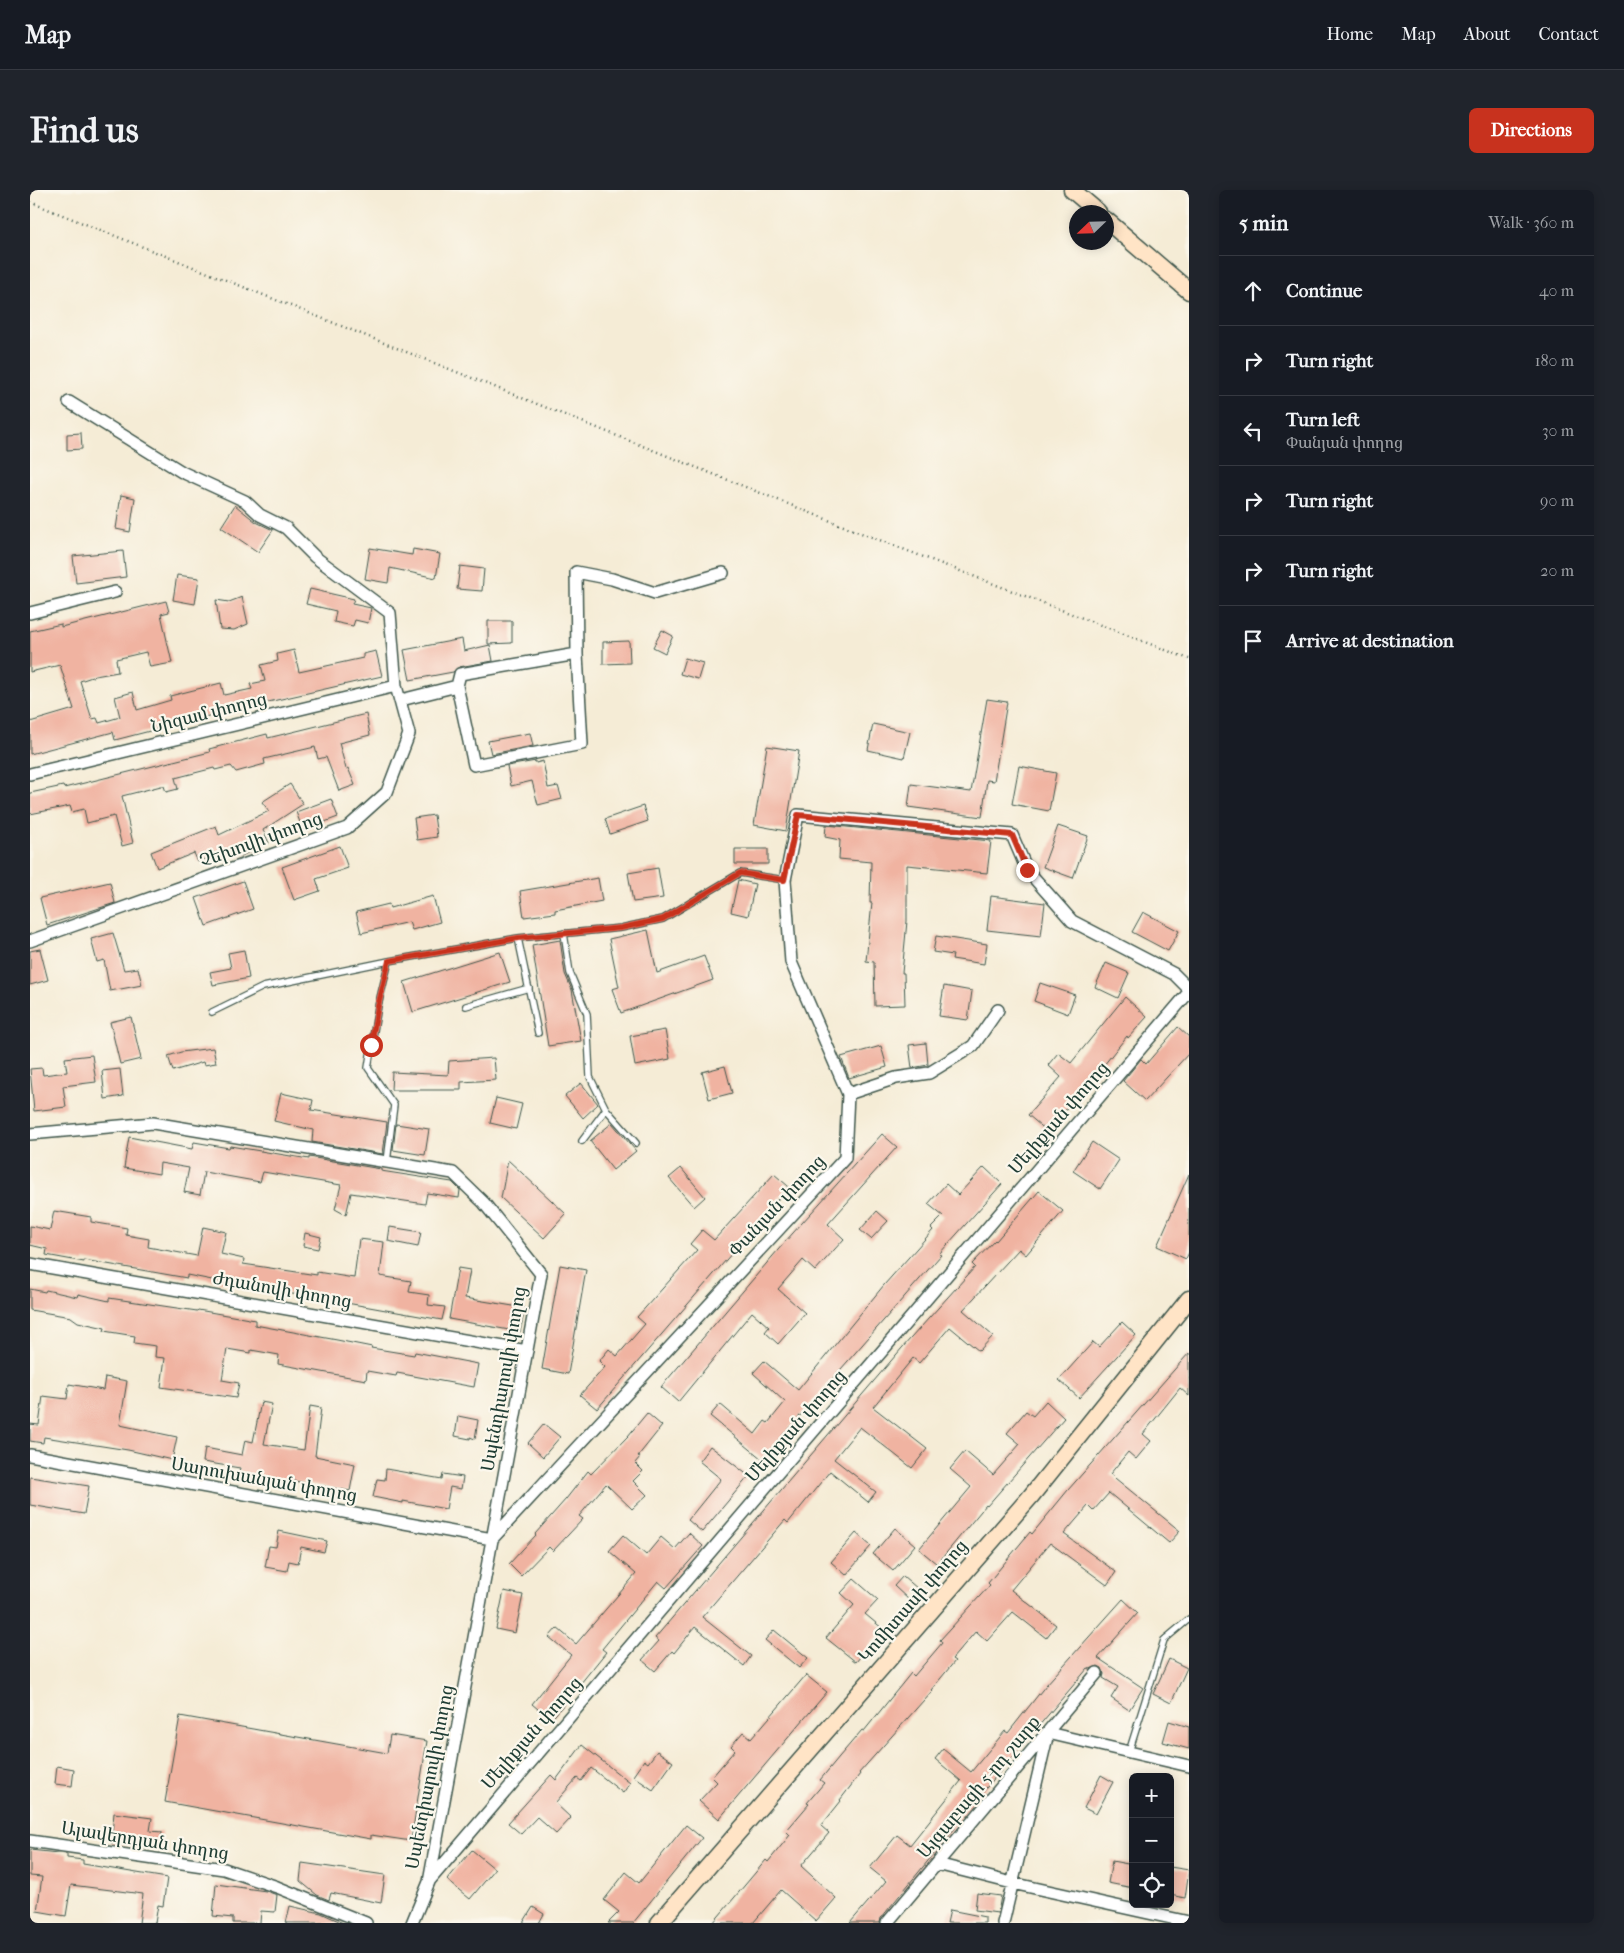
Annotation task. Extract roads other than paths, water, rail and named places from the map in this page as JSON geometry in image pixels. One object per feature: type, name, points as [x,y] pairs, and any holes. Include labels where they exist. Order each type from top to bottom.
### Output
[{"type":"main road","points":[[1072,190],[1090,205]]},
{"type":"main road","points":[[1114,227],[1189,291]]},
{"type":"main road","name":"Կոմիտասի փողոց","points":[[659,1923],[1031,1496],[1189,1300]]},
{"type":"street","name":"Չեխովի փողոց","points":[[30,941],[347,828],[387,792],[409,734],[396,686],[390,613],[314,557],[286,528],[260,515],[245,501],[182,472],[69,402]]},
{"type":"street","points":[[577,654],[460,674],[457,686],[474,765],[582,744],[577,654],[576,572],[612,579],[655,593],[723,572]]},
{"type":"street","points":[[30,613],[115,592]]},
{"type":"street","name":"Նիզամ փողոց","points":[[30,774],[396,686]]},
{"type":"street","points":[[401,700],[457,686]]},
{"type":"street","name":"Փանյան փողոց","points":[[492,1539],[845,1158],[848,1094],[791,962],[784,880],[798,815],[1012,835],[1027,870],[1072,920],[1174,974],[1189,991]]},
{"type":"street","name":"Մելիքյան փողոց","points":[[429,1882],[1189,991]]},
{"type":"street","points":[[848,1094],[896,1078],[929,1073],[973,1046],[998,1010]]},
{"type":"street","name":"Սպենդիարովի փողոց","points":[[30,1134],[153,1123],[453,1173],[484,1203],[541,1274],[429,1882],[412,1923]]},
{"type":"street","name":"Ժդանովի փողոց","points":[[30,1264],[527,1351]]},
{"type":"street","name":"Սարուխանյան փողոց","points":[[30,1455],[492,1539]]},
{"type":"street","name":"Այգաբացի 5-րդ շարք","points":[[887,1923],[1097,1673]]},
{"type":"street","points":[[1003,1923],[1048,1733],[1189,1766]]},
{"type":"street","name":"Ալավերդյան փողոց","points":[[30,1841],[224,1869],[277,1887],[366,1923]]},
{"type":"street","points":[[936,1864],[1012,1883],[1189,1922]]},
{"type":"lane","points":[[212,1012],[263,987],[389,961],[518,938],[621,928],[663,919],[740,873],[784,880]]},
{"type":"lane","points":[[564,933],[570,973],[587,1014],[590,1077],[606,1109],[636,1143]]},
{"type":"lane","points":[[518,938],[538,1033]]},
{"type":"lane","points":[[387,1162],[394,1105],[368,1068],[378,1006],[389,961]]},
{"type":"lane","points":[[466,1006],[529,988]]},
{"type":"lane","points":[[582,1141],[606,1109]]},
{"type":"lane","points":[[1129,1752],[1164,1640],[1189,1619]]}]
